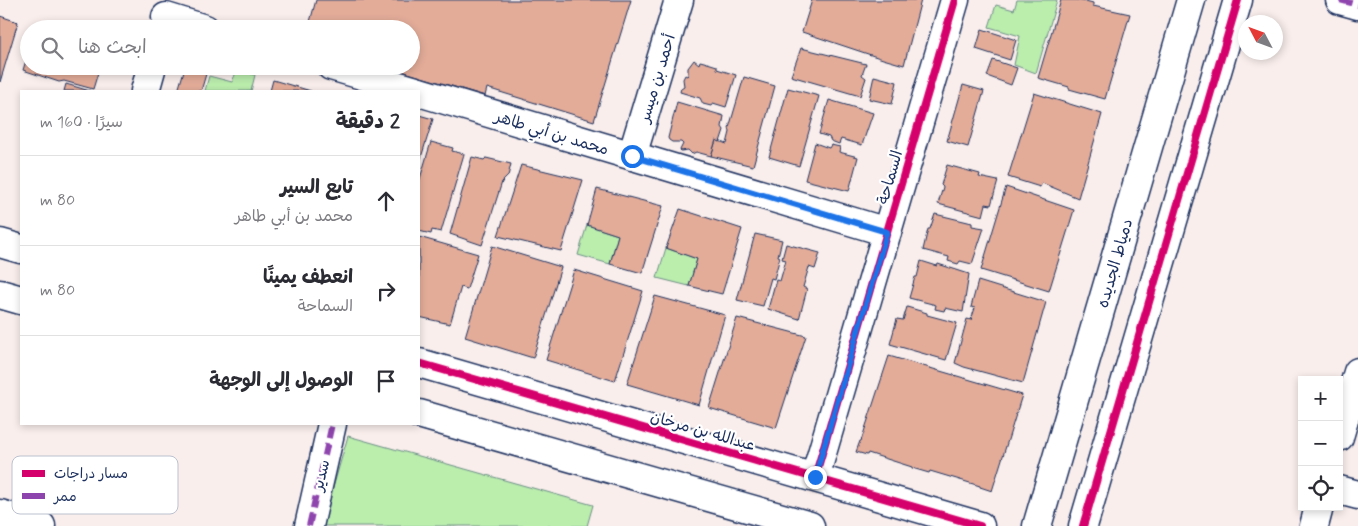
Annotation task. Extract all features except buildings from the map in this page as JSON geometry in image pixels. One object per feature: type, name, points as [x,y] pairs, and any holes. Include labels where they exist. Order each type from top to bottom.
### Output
[{"type":"street","name":"أحمد بن ميسر","points":[[632,156],[679,0]]},
{"type":"street","name":"السماحة","points":[[815,477],[955,0]]},
{"type":"street","name":"دمياط الجديده","points":[[1037,526],[1191,0]]},
{"type":"street","points":[[1082,526],[1238,0]]},
{"type":"street","points":[[1340,0],[1358,6]]},
{"type":"street","points":[[167,15],[181,20]]},
{"type":"street","points":[[145,90],[149,75]]},
{"type":"street","name":"محمد بن أبي طاهر","points":[[361,75],[410,90]]},
{"type":"street","name":"محمد بن أبي طاهر","points":[[420,93],[887,232]]},
{"type":"street","points":[[0,243],[20,249]]},
{"type":"street","points":[[0,294],[20,300]]},
{"type":"street","name":"عبدالله بن مرخان","points":[[420,362],[980,526]]},
{"type":"street","points":[[1343,423],[1358,372]]},
{"type":"street","points":[[420,414],[810,526]]},
{"type":"street","name":"سدير","points":[[309,526],[332,425]]},
{"type":"street","points":[[1343,491],[1358,496]]},
{"type":"street","points":[[1314,526],[1318,511]]},
{"type":"green space","points":[[1017,0],[1057,0],[1036,73],[1014,65],[1020,36],[989,27],[996,5],[1014,10]]},
{"type":"green space","points":[[235,75],[255,75],[251,90],[205,90],[209,76],[232,82]]},
{"type":"green space","points":[[587,225],[618,235],[610,264],[578,255]]},
{"type":"green space","points":[[666,248],[697,259],[689,286],[657,278]]},
{"type":"green space","points":[[348,436],[593,505],[587,526],[322,526]]},
{"type":"marked path","points":[[1340,0],[1358,5]]},
{"type":"marked path","points":[[309,526],[332,425]]},
{"type":"cycle path","points":[[815,477],[955,0]]},
{"type":"cycle path","points":[[1083,526],[1238,0]]},
{"type":"cycle path","points":[[420,363],[980,526]]},
{"type":"route","points":[[632,156],[887,232],[815,477]]}]
